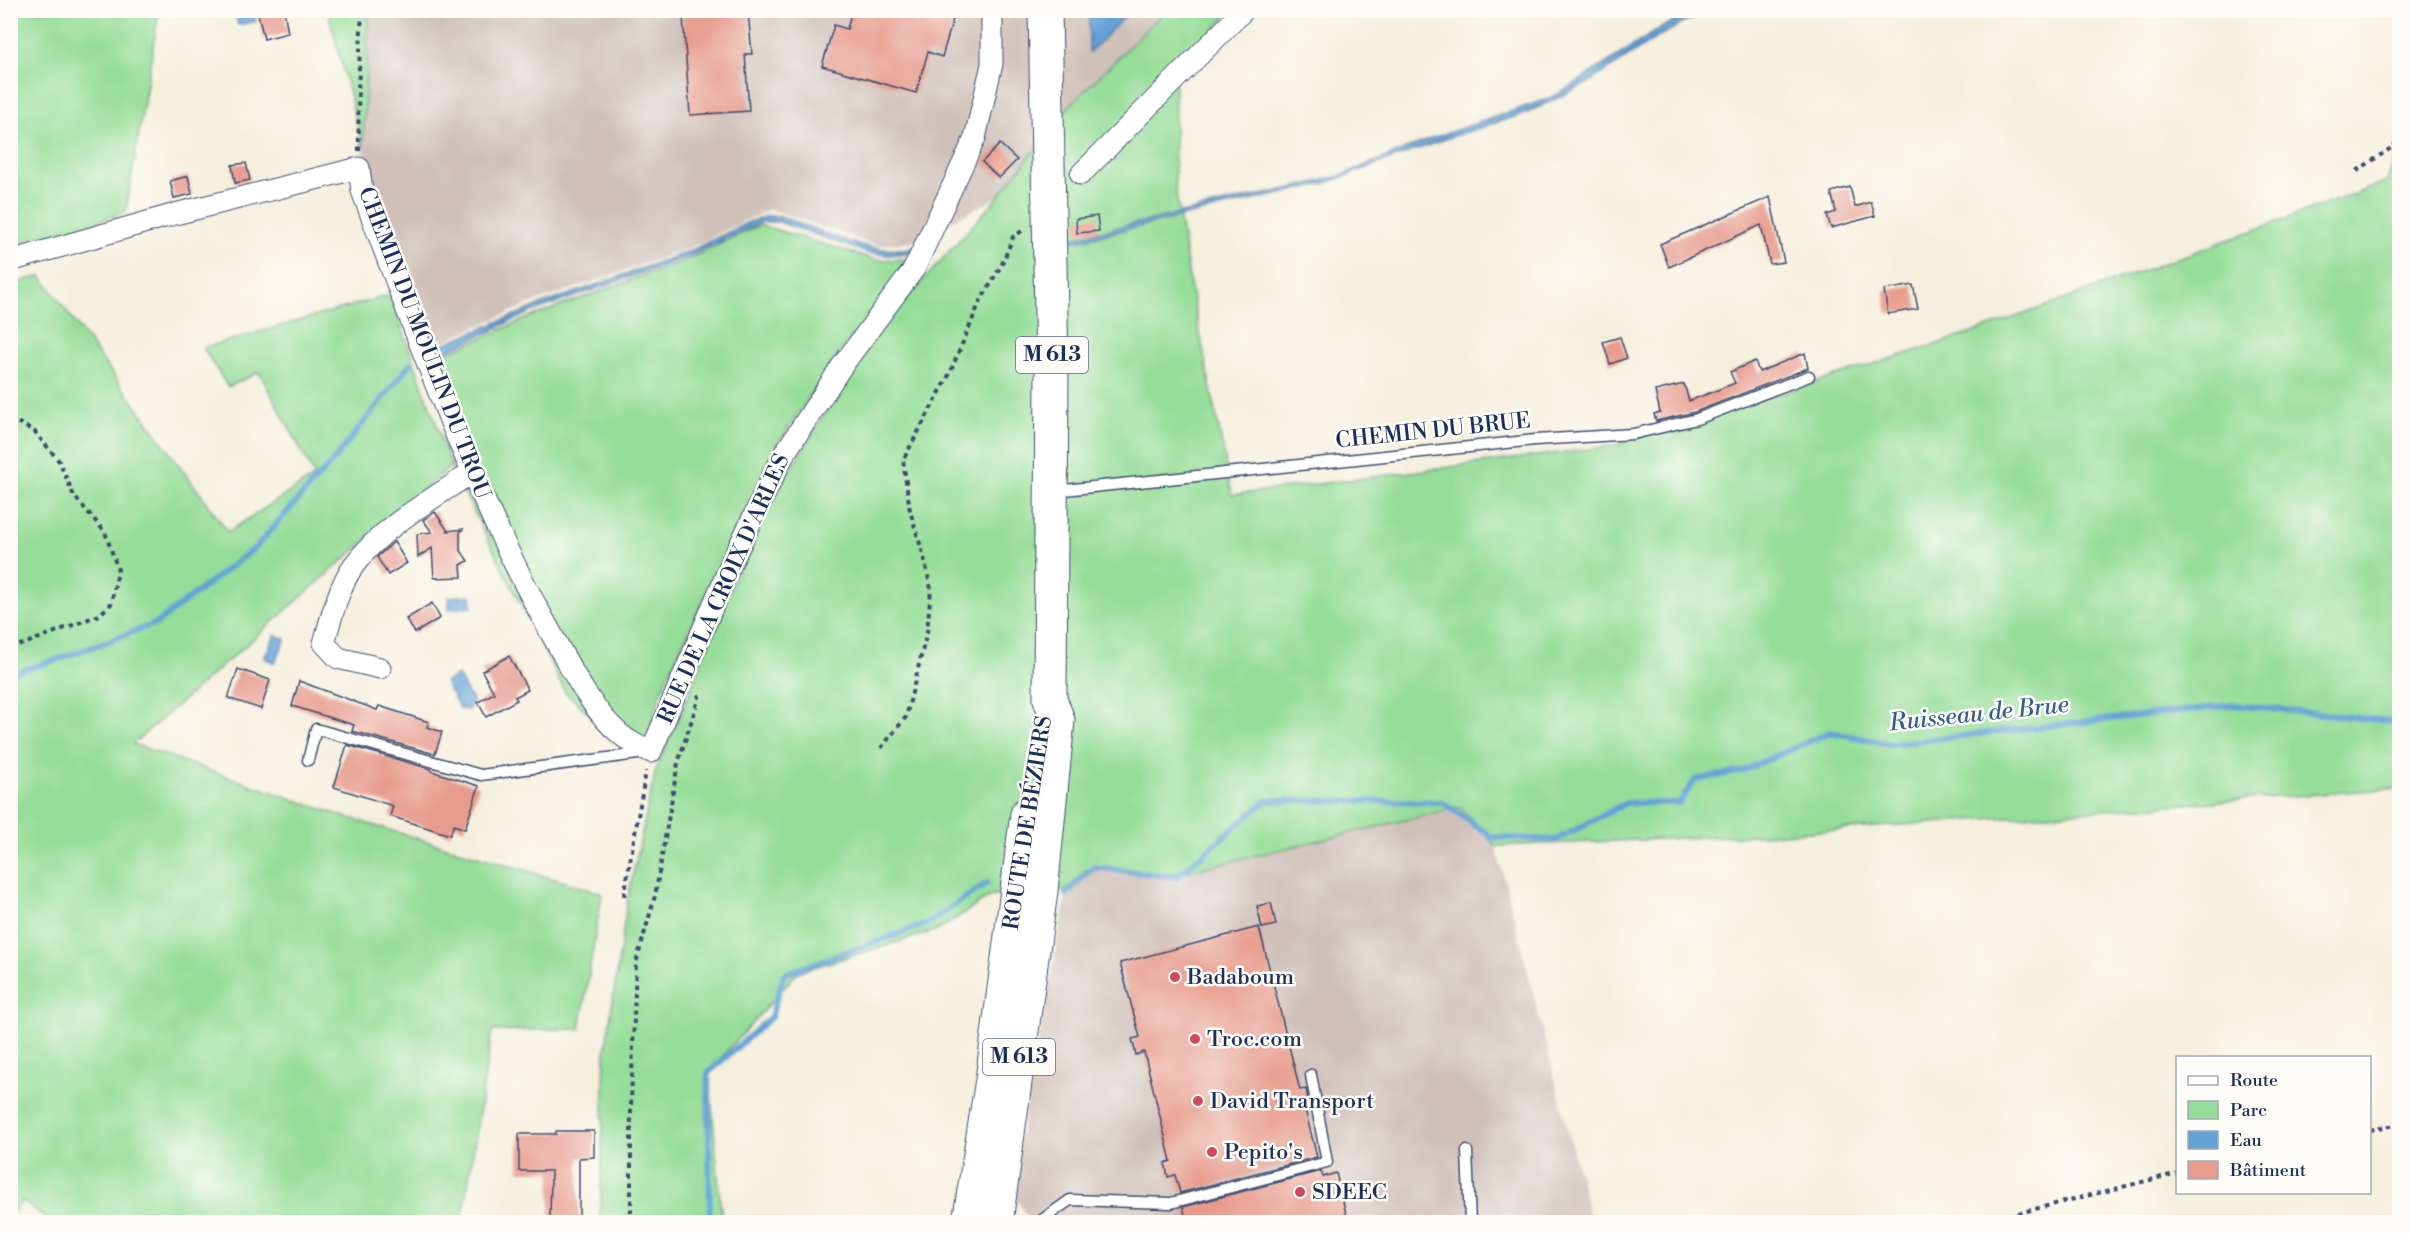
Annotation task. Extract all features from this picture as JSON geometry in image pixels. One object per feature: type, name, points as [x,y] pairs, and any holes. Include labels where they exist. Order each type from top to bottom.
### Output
[{"type":"main road","name":"M 613","points":[[1045,10],[1052,491],[1050,699]]},
{"type":"main road","name":"ROUTE DE BÉZIERS","points":[[969,1222],[992,1080],[1040,714],[1050,699]]},
{"type":"main road","name":"ROUTE DE BÉZIERS","points":[[996,1222],[1041,891],[1054,766],[1058,720],[1050,699]]},
{"type":"street","name":"RUE DE LA CROIX D'ARLES","points":[[651,752],[732,561],[784,454],[842,366],[914,268],[975,138],[992,64],[992,10]]},
{"type":"street","points":[[1081,174],[1244,10]]},
{"type":"street","name":"CHEMIN DU MOULIN DU TROU","points":[[10,261],[175,214],[359,168],[362,190],[471,473],[515,564],[584,691],[619,734],[651,752]]},
{"type":"street","points":[[380,668],[338,658],[324,643],[333,608],[353,566],[383,534],[471,473]]},
{"type":"lane","name":"CHEMIN DU BRUE","points":[[1052,491],[1523,441],[1633,434],[1697,419],[1809,376]]},
{"type":"lane","points":[[308,760],[316,729],[481,774],[651,752]]},
{"type":"lane","points":[[1040,1222],[1070,1200],[1171,1203],[1327,1162],[1311,1075]]},
{"type":"lane","points":[[1467,1151],[1470,1222]]},
{"type":"path","points":[[359,168],[358,90],[362,10]]},
{"type":"path","points":[[2357,171],[2394,146],[2400,132]]},
{"type":"path","points":[[881,748],[906,717],[927,632],[931,588],[910,511],[903,460],[949,375],[979,304],[1013,237],[1025,228],[1049,223]]},
{"type":"path","points":[[10,418],[35,432],[59,461],[74,496],[105,532],[118,570],[111,604],[99,615],[24,644],[10,647]]},
{"type":"path","points":[[631,1222],[631,1102],[636,963],[655,896],[678,763],[699,697],[684,673]]},
{"type":"path","points":[[624,896],[651,752]]},
{"type":"path","points":[[2371,1130],[2400,1124]]},
{"type":"path","points":[[1983,1222],[2176,1174]]},
{"type":"shaded area","points":[[369,11],[1165,11],[1068,107],[998,197],[916,240],[878,246],[770,209],[689,248],[532,303],[431,346],[363,148]]},
{"type":"shaded area","points":[[1460,807],[1496,846],[1591,1222],[1031,1222],[1010,1190],[1067,890],[1086,870],[1181,873]]},
{"type":"green space","points":[[10,11],[159,11],[126,212],[11,250]]},
{"type":"green space","points":[[328,11],[369,11],[363,148]]},
{"type":"green space","points":[[1165,11],[1232,11],[1175,67],[1175,186],[1190,284],[1232,495],[1613,446],[1972,333],[2387,182],[2399,144],[2399,788],[1781,834],[1496,846],[1460,807],[1181,873],[1086,870],[1067,890],[992,895],[938,930],[798,972],[709,1071],[722,1222],[600,1222],[605,1053],[628,897],[656,769],[682,712],[725,599],[772,499],[856,363],[894,313],[998,197],[1068,107]]},
{"type":"green space","points":[[760,225],[876,260],[911,259],[839,354],[772,452],[667,677],[638,757],[565,692],[451,466],[133,744],[342,816],[602,893],[580,1029],[492,1031],[462,1222],[51,1222],[22,1201],[11,1216],[11,284],[41,276],[228,532],[315,476],[259,372],[228,387],[203,348],[390,295],[451,465],[466,439],[433,359],[530,317],[686,260]]},
{"type":"water","points":[[253,11],[256,22],[238,25],[235,12]]},
{"type":"water","points":[[1089,11],[1130,11],[1089,53]]},
{"type":"water","points":[[1698,11],[1714,11],[1683,23],[1588,83],[1527,113],[1454,136],[1324,184],[1072,242],[1072,238],[1080,236],[1342,175],[1433,138],[1562,92],[1662,27]]},
{"type":"water","points":[[767,216],[785,218],[844,240],[871,247],[900,249],[915,247],[913,252],[889,255],[868,253],[779,222],[762,222],[689,256],[531,312],[433,357],[431,349],[537,306],[690,251],[749,222]]},
{"type":"water","points":[[471,595],[472,607],[449,609],[448,597]]},
{"type":"water","points":[[275,635],[286,639],[275,663],[264,658]]},
{"type":"water","points":[[458,675],[473,702],[468,710],[460,709],[445,682]]},
{"type":"building","points":[[257,10],[284,10],[288,33],[264,39]]},
{"type":"building","points":[[852,10],[935,10],[954,16],[942,57],[928,52],[916,93],[822,66],[834,25],[847,29]]},
{"type":"building","points":[[748,12],[752,54],[745,54],[749,111],[690,115],[683,16]]},
{"type":"building","points":[[1000,144],[1017,160],[999,178],[982,162]]},
{"type":"building","points":[[246,163],[250,180],[235,183],[232,165]]},
{"type":"building","points":[[188,176],[192,194],[174,198],[170,181]]},
{"type":"building","points":[[1850,187],[1855,207],[1871,202],[1875,216],[1831,228],[1827,215],[1836,212],[1831,192]]},
{"type":"building","points":[[1770,197],[1784,262],[1770,264],[1761,225],[1669,267],[1660,244]]},
{"type":"building","points":[[1097,216],[1099,231],[1077,233],[1076,219]]},
{"type":"building","points":[[1913,285],[1918,309],[1888,314],[1884,290]]},
{"type":"building","points":[[1620,337],[1627,358],[1610,364],[1603,342]]},
{"type":"building","points":[[1805,353],[1808,368],[1695,412],[1656,421],[1654,414],[1660,412],[1655,391],[1684,384],[1689,401],[1735,383],[1730,372],[1755,361],[1759,372]]},
{"type":"building","points":[[435,512],[448,531],[463,529],[460,532],[460,549],[468,561],[461,565],[462,577],[434,578],[432,548],[418,557],[417,534],[432,532],[423,520]]},
{"type":"building","points":[[394,542],[407,563],[388,575],[377,557]]},
{"type":"building","points":[[432,603],[440,618],[415,633],[406,619]]},
{"type":"building","points":[[509,656],[528,690],[515,697],[517,700],[486,717],[478,702],[494,693],[482,671]]},
{"type":"building","points":[[238,669],[270,680],[261,709],[228,698]]},
{"type":"building","points":[[299,681],[377,710],[379,706],[429,722],[427,727],[442,732],[435,754],[352,731],[354,725],[292,706]]},
{"type":"building","points":[[347,745],[431,769],[431,771],[479,786],[465,829],[454,825],[450,835],[390,816],[393,806],[334,787]]},
{"type":"building","points":[[1271,903],[1276,925],[1262,928],[1257,906]]},
{"type":"building","points":[[1259,927],[1300,1090],[1306,1089],[1309,1105],[1304,1106],[1317,1157],[1180,1193],[1175,1175],[1168,1177],[1165,1163],[1171,1161],[1144,1052],[1136,1055],[1132,1039],[1140,1037],[1120,963]]},
{"type":"building","points":[[556,1131],[594,1131],[594,1157],[579,1158],[579,1222],[550,1222],[551,1171],[519,1171],[519,1134],[556,1134]]},
{"type":"building","name":"SDEEC","points":[[1321,1171],[1323,1177],[1336,1173],[1348,1222],[1187,1222],[1183,1207]]},
{"type":"waterway","points":[[10,674],[62,658],[157,623],[256,547],[338,455],[410,364]]},
{"type":"waterway","name":"Ruisseau de Brue","points":[[1066,894],[1094,867],[1176,877],[1267,800],[1442,802],[1492,837],[1556,840],[1626,803],[1679,803],[1695,780],[1742,771],[1830,732],[1890,744],[2234,705],[2400,722]]},
{"type":"waterway","name":"Ruisseau de Brue","points":[[710,1222],[708,1073],[771,1017],[784,974],[927,924],[987,883]]},
{"type":"place","name":"Badaboum","points":[[1175,977]]},
{"type":"place","name":"Troc.com","points":[[1195,1039]]},
{"type":"place","name":"David Transport","points":[[1198,1101]]},
{"type":"place","name":"Pepito's","points":[[1212,1152]]},
{"type":"place","name":"SDEEC","points":[[1300,1192]]}]
